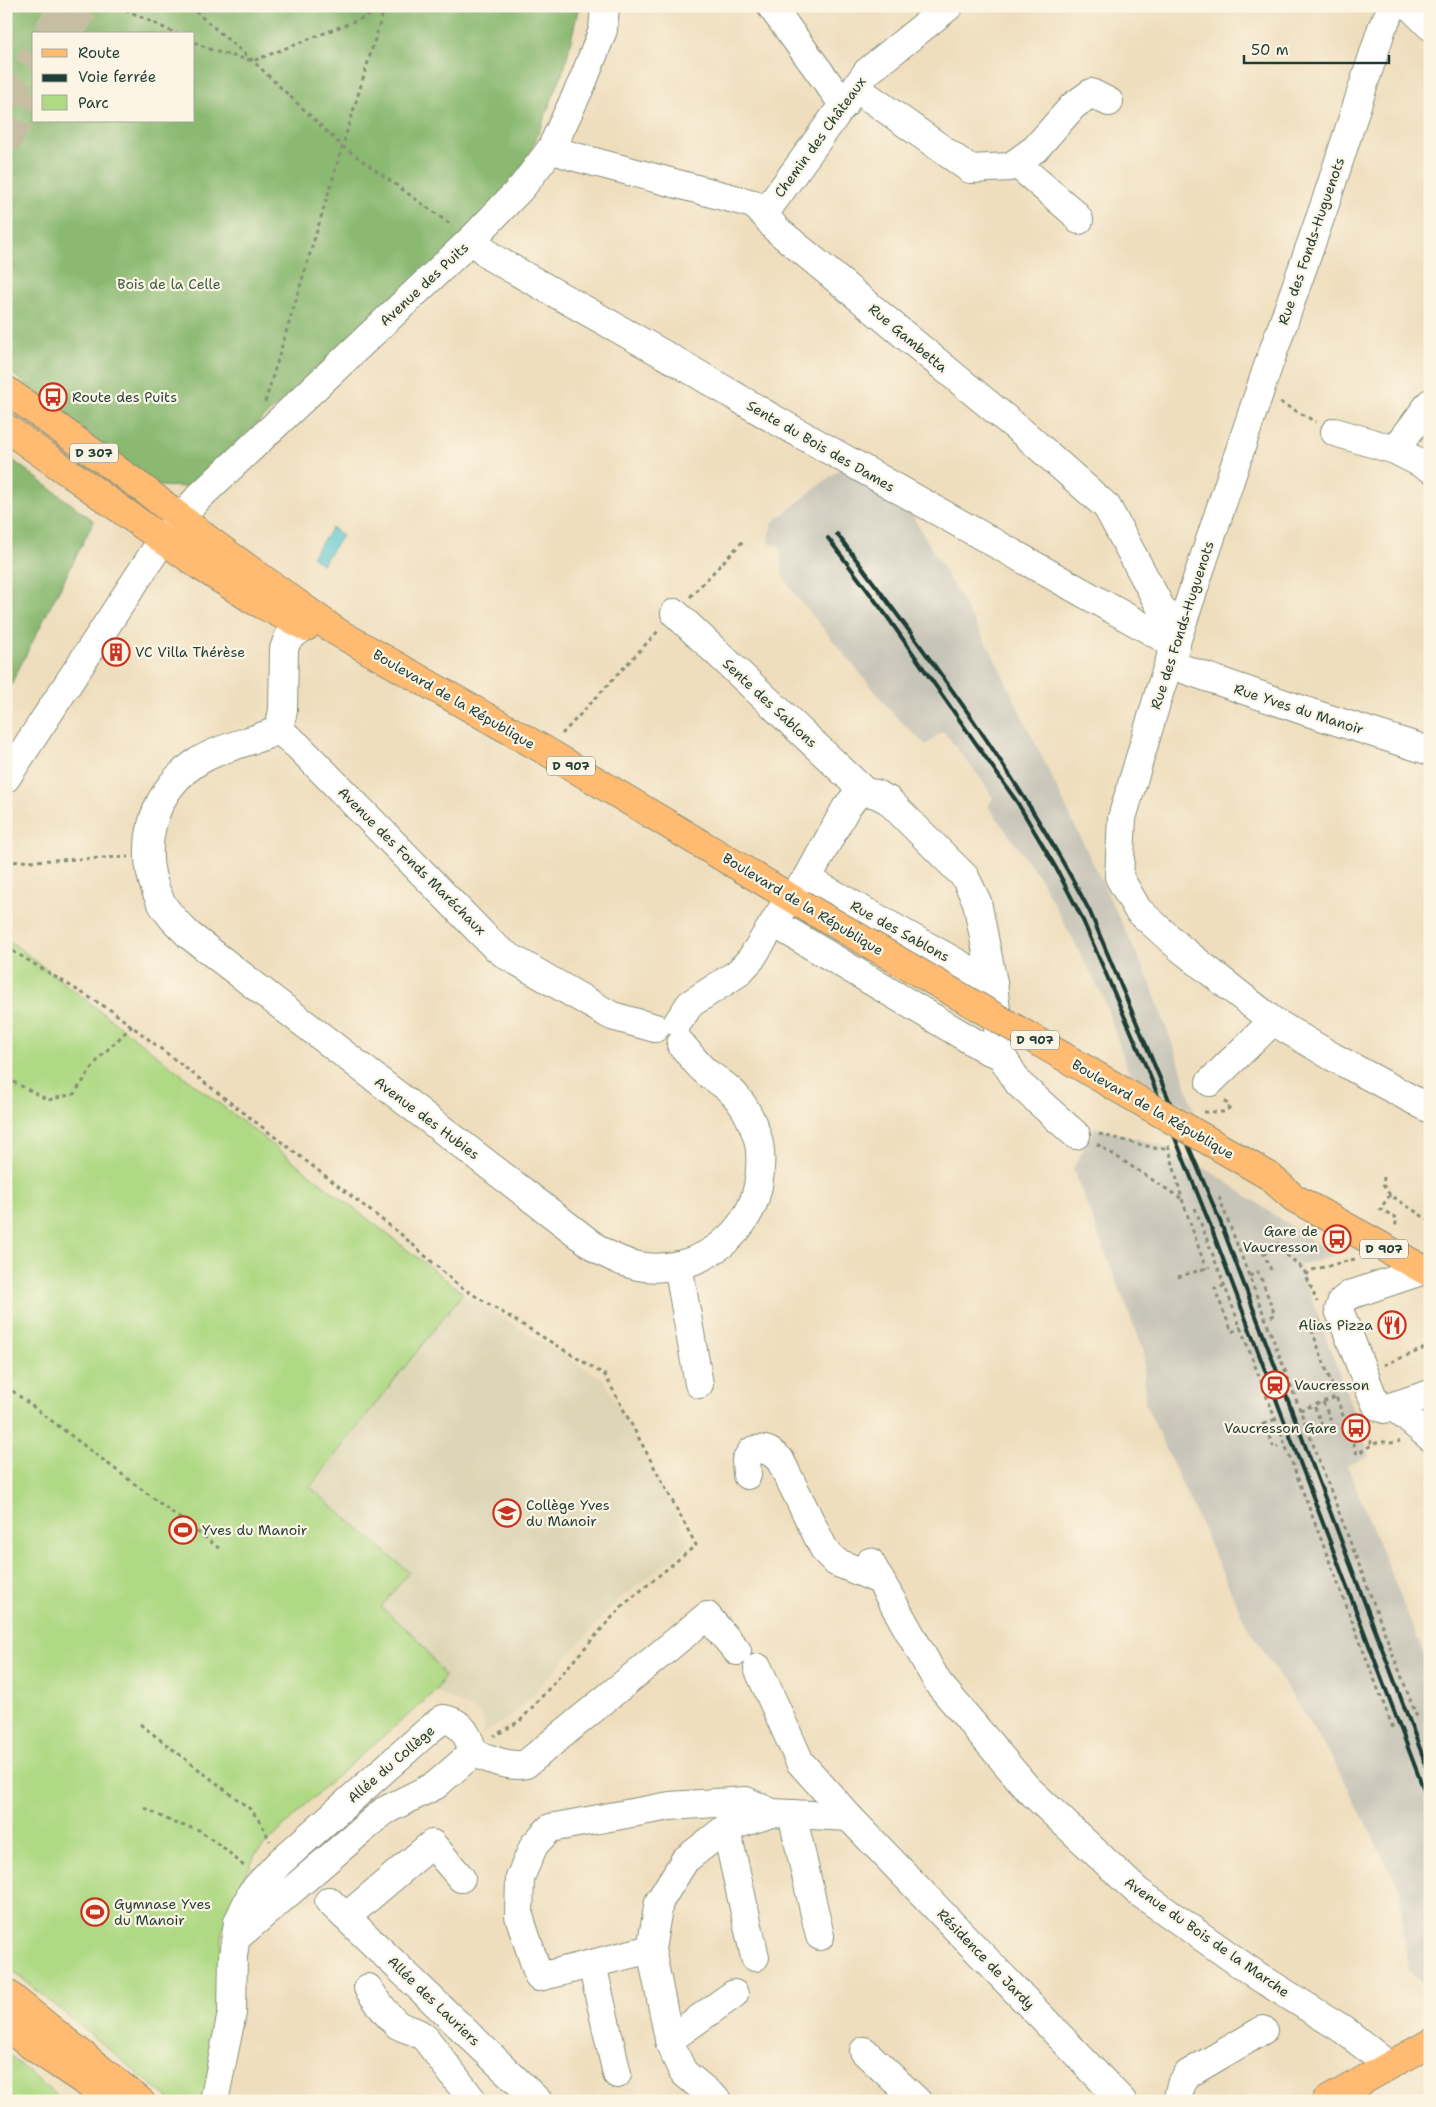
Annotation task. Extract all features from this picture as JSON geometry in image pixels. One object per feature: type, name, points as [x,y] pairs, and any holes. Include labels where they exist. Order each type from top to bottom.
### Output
[{"type":"main road","name":"D 307","points":[[6,390],[146,490],[179,518]]},
{"type":"main road","name":"D 307","points":[[6,428],[163,539]]},
{"type":"main road","name":"Boulevard de la République","points":[[179,518],[337,632],[799,893],[1269,1176],[1298,1186],[1393,1236],[1428,1265]]},
{"type":"main road","name":"Boulevard de la République","points":[[163,539],[200,566],[255,601],[304,627],[337,632]]},
{"type":"main road","points":[[6,1993],[140,2101]]},
{"type":"main road","points":[[6,2026],[28,2045],[86,2081],[111,2101]]},
{"type":"main road","points":[[1326,2101],[1430,2043]]},
{"type":"street","name":"Avenue des Puits","points":[[6,778],[163,539],[179,518],[472,239],[522,187],[551,149],[583,81],[603,30],[606,6]]},
{"type":"street","points":[[771,6],[850,96],[970,169],[1010,167],[1035,148],[1073,106],[1091,92],[1109,102]]},
{"type":"street","name":"Chemin des Châteaux","points":[[764,214],[867,72],[949,6]]},
{"type":"street","name":"Rue des Fonds-Huguenots","points":[[1393,6],[1382,28],[1326,201],[1172,655],[1122,818],[1119,877],[1138,910],[1180,948],[1273,1021],[1332,1057],[1430,1109]]},
{"type":"street","points":[[1410,6],[1430,26]]},
{"type":"street","name":"Rue Gambetta","points":[[551,149],[753,204],[776,229],[1028,437],[1107,507],[1170,625],[1172,655]]},
{"type":"street","points":[[1016,163],[1075,214],[1079,220]]},
{"type":"street","name":"Sente du Bois des Dames","points":[[472,239],[491,257],[679,363],[1172,655]]},
{"type":"street","points":[[1395,450],[1430,403]]},
{"type":"street","points":[[1335,432],[1395,450],[1430,468]]},
{"type":"street","name":"Sente des Sablons","points":[[675,613],[866,792]]},
{"type":"street","points":[[279,730],[283,710],[284,649],[288,638],[304,627]]},
{"type":"street","name":"Rue Yves du Manoir","points":[[1172,655],[1302,710],[1430,751]]},
{"type":"street","name":"Avenue des Hubies","points":[[279,730],[217,752],[194,764],[177,779],[161,800],[152,823],[148,856],[151,877],[160,900],[169,915],[189,936],[599,1250],[614,1258],[638,1266],[661,1267],[678,1265],[701,1258],[718,1248],[740,1227],[751,1208],[760,1174],[760,1148],[757,1134],[747,1112],[727,1087],[705,1072],[671,1031]]},
{"type":"street","name":"Avenue des Fonds Maréchaux","points":[[279,730],[298,746],[494,946],[506,955],[612,1016],[671,1031]]},
{"type":"street","points":[[671,1031],[690,1004],[738,973],[751,959],[774,923],[799,893],[846,808],[856,797],[866,792],[876,794],[888,800],[964,877],[977,902],[993,983],[1001,1055],[1018,1084],[1084,1134]]},
{"type":"street","name":"Rue des Sablons","points":[[799,893],[993,983]]},
{"type":"street","points":[[774,923],[987,1050],[1001,1055]]},
{"type":"street","points":[[1210,1082],[1273,1021]]},
{"type":"street","points":[[678,1265],[699,1384]]},
{"type":"street","points":[[1428,1265],[1350,1296],[1342,1301],[1338,1310],[1362,1374],[1377,1406],[1384,1409],[1394,1407],[1430,1394]]},
{"type":"street","points":[[1394,1407],[1430,1437]]},
{"type":"street","name":"Avenue du Bois de la Marche","points":[[747,1475],[746,1460],[752,1451],[765,1449],[780,1460],[825,1551],[836,1562],[875,1571],[938,1683],[1027,1788],[1137,1891],[1259,1977],[1344,2030],[1388,2065]]},
{"type":"street","points":[[236,1938],[384,1811],[436,1785],[467,1758],[471,1751],[509,1764],[526,1764],[707,1616],[737,1651]]},
{"type":"street","name":"Résidence de Jardy","points":[[758,1668],[800,1762],[849,1817],[1122,2101]]},
{"type":"street","name":"Allée du Collège","points":[[214,2101],[232,2012],[233,1956],[238,1922],[260,1882],[430,1729],[444,1719],[452,1720],[459,1724],[469,1739],[471,1751]]},
{"type":"street","points":[[651,1949],[538,1977],[519,1916],[520,1878],[534,1846],[550,1828],[670,1806],[746,1801],[782,1814]]},
{"type":"street","points":[[718,2101],[683,2072],[669,2040],[651,1949],[659,1902],[685,1860],[726,1828],[782,1814],[849,1817]]},
{"type":"street","points":[[782,1814],[820,1936]]},
{"type":"street","points":[[726,1828],[755,1957]]},
{"type":"street","name":"Allée des Lauriers","points":[[461,1878],[432,1844],[338,1909],[538,2101]]},
{"type":"street","points":[[592,1964],[617,2074]]},
{"type":"street","points":[[368,1988],[391,2019],[401,2027],[420,2032],[474,2101]]},
{"type":"street","points":[[669,2040],[734,1994]]},
{"type":"street","points":[[420,2032],[424,2021],[439,2006]]},
{"type":"street","points":[[1177,2101],[1181,2085],[1188,2074],[1264,2030]]},
{"type":"street","points":[[864,2051],[917,2101]]},
{"type":"path","points":[[118,6],[173,32]]},
{"type":"path","points":[[188,6],[253,61],[342,146],[472,239]]},
{"type":"path","points":[[195,42],[214,51],[253,61],[384,8]]},
{"type":"path","points":[[262,411],[384,8]]},
{"type":"path","points":[[1260,391],[1335,432]]},
{"type":"path","points":[[546,751],[743,541]]},
{"type":"path","points":[[6,862],[148,856]]},
{"type":"path","points":[[6,947],[112,1011],[403,1236],[459,1286],[605,1376],[696,1546],[622,1606],[520,1721],[471,1751]]},
{"type":"path","points":[[6,1078],[48,1100],[74,1094],[100,1057],[132,1026]]},
{"type":"path","points":[[1084,1134],[1182,1199]]},
{"type":"path","points":[[1084,1134],[1158,1149],[1169,1147],[1182,1199],[1206,1269]]},
{"type":"path","points":[[1384,1177],[1383,1185],[1390,1195],[1430,1221]]},
{"type":"path","points":[[1390,1195],[1380,1209],[1397,1218]]},
{"type":"path","points":[[1219,1196],[1418,1720]]},
{"type":"path","points":[[1195,1208],[1394,1731]]},
{"type":"path","points":[[1274,1234],[1279,1248],[1304,1270],[1306,1275],[1312,1270],[1357,1256],[1360,1265]]},
{"type":"path","points":[[1271,1270],[1264,1254],[1279,1248]]},
{"type":"path","points":[[1178,1277],[1210,1267]]},
{"type":"path","points":[[1249,1276],[1258,1273],[1258,1270]]},
{"type":"path","points":[[1261,1278],[1275,1315],[1265,1319]]},
{"type":"path","points":[[1214,1287],[1216,1289],[1225,1285]]},
{"type":"path","points":[[1217,1295],[1232,1332],[1241,1327]]},
{"type":"path","points":[[1310,1325],[1357,1454],[1362,1449],[1372,1445]]},
{"type":"path","points":[[6,1386],[220,1549]]},
{"type":"path","points":[[1300,1410],[1336,1397]]},
{"type":"path","points":[[1323,1402],[1334,1428],[1329,1430]]},
{"type":"path","points":[[1314,1405],[1323,1428],[1318,1430]]},
{"type":"path","points":[[1239,1434],[1276,1419]]},
{"type":"path","points":[[1264,1424],[1274,1448],[1278,1446]]},
{"type":"path","points":[[140,1724],[250,1809],[260,1821],[280,1862]]},
{"type":"path","points":[[145,1808],[174,1823],[199,1830],[225,1849],[260,1882]]},
{"type":"shaded area","points":[[851,460],[901,496],[991,651],[1149,980],[1178,1059],[1194,1111],[1128,1071],[1103,996],[1040,878],[988,806],[993,798],[981,779],[943,731],[926,745],[896,717],[793,592],[783,576],[780,546],[768,543],[773,522]]},
{"type":"shaded area","points":[[1095,1127],[1166,1147],[1218,1176],[1334,1256],[1299,1265],[1370,1456],[1347,1465],[1430,1670],[1430,1987],[1428,1988],[1408,1972],[1400,1889],[1334,1762],[1244,1620],[1145,1403],[1144,1352],[1073,1169]]},
{"type":"shaded area","name":"Collège Yves du Manoir","points":[[463,1293],[604,1380],[689,1538],[686,1548],[618,1600],[517,1712],[482,1734],[484,1720],[479,1713],[435,1691],[445,1676],[417,1638],[381,1607],[409,1572],[310,1487]]},
{"type":"green space","name":"Bois de la Celle","points":[[6,6],[579,6],[565,66],[532,149],[513,181],[451,248],[187,487],[157,486],[6,369]]},
{"type":"green space","points":[[6,455],[94,521],[6,694]]},
{"type":"green space","name":"Yves du Manoir","points":[[6,938],[463,1293],[310,1487],[409,1572],[381,1607],[417,1638],[445,1676],[435,1692],[324,1787],[255,1855],[222,1931],[220,1990],[209,2085],[200,2101],[171,2101],[6,1965]]},
{"type":"green space","points":[[6,2052],[60,2099],[59,2101],[6,2101]]},
{"type":"water","points":[[332,528],[342,536],[322,564],[312,556]]},
{"type":"tunnel","points":[[47,32],[63,6]]},
{"type":"tunnel","points":[[70,32],[86,6]]},
{"type":"tunnel","points":[[6,102],[32,58]]},
{"type":"tunnel","points":[[6,144],[32,97]]},
{"type":"railway","points":[[837,534],[939,671],[1003,765],[1034,813],[1090,912],[1220,1221],[1430,1775]]},
{"type":"railway","points":[[828,538],[886,615],[1017,802],[1056,868],[1081,916],[1148,1071],[1209,1222],[1430,1806]]},
{"type":"place","name":"Route des Puits","points":[[53,397]]},
{"type":"place","name":"VC Villa Thérèse","points":[[116,652]]},
{"type":"place","name":"Gare de Vaucresson","points":[[1337,1239]]},
{"type":"place","name":"Alias Pizza","points":[[1392,1325]]},
{"type":"place","name":"Vaucresson","points":[[1275,1385]]},
{"type":"place","name":"Vaucresson Gare","points":[[1356,1428]]},
{"type":"place","name":"Collège Yves du Manoir","points":[[507,1513]]},
{"type":"place","name":"Yves du Manoir","points":[[183,1530]]},
{"type":"place","name":"Gymnase Yves du Manoir","points":[[95,1912]]}]
